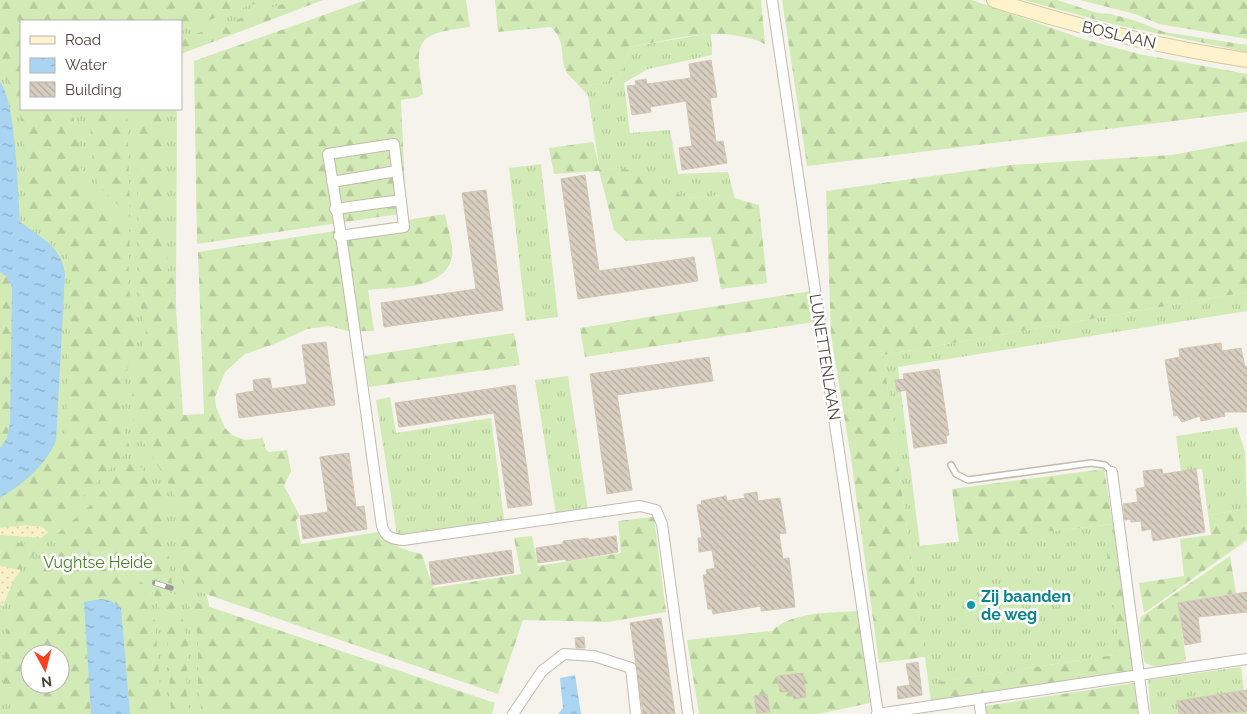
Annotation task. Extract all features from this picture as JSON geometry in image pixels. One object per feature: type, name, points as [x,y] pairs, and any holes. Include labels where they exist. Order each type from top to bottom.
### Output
[{"type":"main road","name":"BOSLAAN","points":[[994,0],[1051,19],[1104,32],[1194,52],[1247,60]]},
{"type":"street","name":"LUNETTENLAAN","points":[[772,0],[878,714]]},
{"type":"street","points":[[339,236],[404,227],[394,144],[328,154],[335,209],[339,236],[384,533],[392,539],[403,540],[640,506],[656,510],[662,524],[688,714]]},
{"type":"street","points":[[332,182],[397,171]]},
{"type":"street","points":[[335,209],[401,200]]},
{"type":"street","points":[[1112,472],[1144,714]]},
{"type":"street","points":[[513,714],[542,671],[564,654],[594,656],[631,668],[636,714]]},
{"type":"street","points":[[878,714],[1247,659]]},
{"type":"street","points":[[979,698],[981,714]]},
{"type":"lane","points":[[951,465],[956,474],[968,480],[1090,463],[1105,465],[1112,472]]},
{"type":"green space","name":"Vughtse Heide","points":[[0,0],[299,0],[182,42],[182,20],[20,20],[20,110],[177,110],[175,467],[236,714],[0,714]]},
{"type":"green space","points":[[0,0],[265,0],[182,30],[182,20],[20,20],[0,8]]},
{"type":"green space","points":[[294,0],[323,0],[182,54],[182,39]]},
{"type":"green space","points":[[366,0],[466,0],[470,27],[437,33],[422,44],[419,52],[419,63],[423,94],[419,97],[401,100],[406,213],[197,244],[194,61]]},
{"type":"green space","points":[[495,0],[761,0],[765,44],[749,38],[716,34],[682,37],[631,47],[619,78],[581,88],[564,67],[561,44],[551,27],[498,32]]},
{"type":"green space","points":[[782,0],[972,0],[1083,39],[1139,54],[1247,74],[1247,112],[807,166]]},
{"type":"green space","points":[[1024,0],[1057,0],[1097,13],[1111,14],[1136,21],[1164,32],[1247,45],[1247,52],[1112,24]]},
{"type":"green space","points":[[1080,0],[1247,0],[1247,39],[1159,24],[1135,14]]},
{"type":"green space","points":[[0,19],[20,31],[20,110],[72,110],[85,190],[88,190],[130,232],[128,285],[136,324],[136,338],[124,382],[121,408],[122,423],[130,449],[48,532],[43,528],[31,525],[0,528],[0,498],[17,487],[40,466],[56,441],[65,442],[72,274],[70,262],[62,245],[28,214],[21,117],[16,94],[0,68]]},
{"type":"green space","points":[[711,33],[712,55],[648,69],[624,83],[630,133],[670,130],[678,174],[728,172],[735,199],[724,195],[688,198],[677,194],[657,180],[616,168],[600,171],[588,95],[581,88],[619,78],[631,47]]},
{"type":"green space","points":[[88,110],[127,110],[130,217],[97,184]]},
{"type":"green space","points":[[136,110],[164,110],[168,278],[174,277],[183,415],[204,414],[198,252],[445,214],[451,241],[452,257],[447,268],[439,276],[429,282],[417,285],[368,290],[374,331],[347,331],[329,326],[307,329],[277,343],[245,354],[225,372],[215,397],[216,407],[225,428],[232,435],[245,440],[263,438],[266,450],[269,452],[287,450],[291,471],[284,486],[300,516],[296,520],[301,544],[385,531],[395,545],[405,550],[422,554],[433,588],[521,574],[514,538],[532,536],[538,566],[621,553],[618,521],[654,517],[666,612],[608,622],[523,620],[498,694],[185,587],[174,492],[136,430],[131,409],[135,369],[146,332],[140,302]]},
{"type":"green space","points":[[1247,141],[1247,292],[883,355],[925,657],[879,663],[851,458],[831,335],[826,191],[1010,165],[1172,155]]},
{"type":"green space","points":[[593,142],[600,170],[626,169],[657,180],[677,194],[688,198],[724,195],[759,205],[767,283],[721,289],[711,237],[626,241],[614,230],[599,171],[554,174],[549,148]]},
{"type":"green space","points":[[541,164],[558,317],[526,321],[509,168]]},
{"type":"green space","points":[[0,272],[7,277],[12,287],[10,422],[7,438],[0,448]]},
{"type":"green space","points":[[811,291],[815,322],[585,357],[580,328]]},
{"type":"green space","points":[[1247,292],[1247,311],[898,367],[920,546],[1113,524],[1117,534],[1120,654],[939,682],[941,699],[931,701],[883,355]]},
{"type":"green space","points":[[514,333],[520,365],[369,387],[365,356]]},
{"type":"green space","points":[[568,376],[588,511],[556,514],[535,380]]},
{"type":"green space","points":[[390,397],[396,433],[491,418],[505,527],[397,535],[376,400]]},
{"type":"green space","points":[[1237,427],[1245,452],[1247,509],[1208,515],[1202,469],[1181,471],[1176,436]]},
{"type":"green space","points":[[134,457],[161,495],[172,584],[52,542],[56,535],[94,502],[123,467]]},
{"type":"green space","points":[[1104,469],[1113,524],[959,542],[952,489]]},
{"type":"green space","points":[[1247,509],[1247,540],[1144,613],[1139,583],[1184,576],[1180,539],[1211,535],[1208,515]]},
{"type":"green space","points":[[1117,534],[1137,670],[941,699],[938,682],[1120,654],[1105,540]]},
{"type":"green space","points":[[0,542],[37,544],[38,549],[21,570],[0,566]]},
{"type":"green space","points":[[49,548],[141,581],[144,585],[146,597],[155,621],[162,714],[130,714],[121,608],[84,602],[91,714],[20,714],[7,698],[3,676],[10,616],[28,575]]},
{"type":"green space","points":[[1230,556],[1236,593],[1178,603],[1186,660],[1164,666],[1147,664],[1144,661],[1139,626],[1141,617]]},
{"type":"green space","points":[[153,586],[177,595],[188,643],[186,690],[190,714],[171,714],[169,655],[166,631],[163,616],[154,595]]},
{"type":"green space","points":[[192,601],[495,703],[492,714],[202,714],[198,690],[198,635],[188,602]]},
{"type":"green space","points":[[858,611],[870,703],[818,714],[699,714],[687,640],[772,631],[780,624],[801,616]]},
{"type":"green space","points":[[1241,667],[1247,714],[1151,714],[1148,680]]},
{"type":"green space","points":[[1134,683],[1138,714],[985,714],[986,706]]},
{"type":"sand","points":[[25,525],[42,527],[48,532],[41,538],[0,535],[0,528]]},
{"type":"sand","points":[[0,566],[21,570],[12,583],[3,607],[0,603]]},
{"type":"water","points":[[0,82],[10,108],[13,127],[20,222],[55,249],[63,264],[65,274],[56,441],[40,466],[17,487],[0,498],[0,448],[7,438],[10,422],[12,287],[7,277],[0,272]]},
{"type":"water","points":[[101,599],[111,601],[121,608],[130,714],[91,714],[84,602]]},
{"type":"water","points":[[575,675],[581,714],[558,714],[563,708],[560,678]]},
{"type":"building","points":[[711,60],[717,97],[710,98],[716,142],[723,141],[727,163],[682,170],[679,148],[692,146],[686,101],[650,107],[651,112],[632,115],[627,86],[636,85],[635,81],[646,79],[647,84],[691,78],[689,64]]},
{"type":"building","points":[[585,175],[599,271],[694,257],[698,281],[578,299],[561,179]]},
{"type":"building","points":[[486,190],[503,310],[384,327],[381,303],[476,289],[462,193]]},
{"type":"building","points":[[326,342],[335,405],[239,418],[236,394],[254,391],[253,380],[270,378],[272,389],[307,384],[302,345]]},
{"type":"building","points":[[1221,343],[1222,351],[1241,348],[1245,367],[1247,366],[1247,412],[1224,412],[1225,416],[1201,421],[1200,416],[1182,422],[1177,415],[1174,416],[1165,360],[1180,357],[1179,349]]},
{"type":"building","points":[[709,357],[713,381],[617,395],[632,490],[607,494],[590,374]]},
{"type":"building","points":[[939,369],[949,435],[946,436],[947,443],[914,448],[906,390],[897,392],[895,380],[904,379],[903,374]]},
{"type":"building","points":[[515,385],[532,505],[508,508],[494,413],[399,427],[395,403]]},
{"type":"building","points":[[349,453],[356,507],[364,506],[367,529],[303,539],[300,516],[328,512],[320,457]]},
{"type":"building","points":[[1162,469],[1163,474],[1196,469],[1205,532],[1153,541],[1151,529],[1142,531],[1141,521],[1131,522],[1131,519],[1125,520],[1123,504],[1138,502],[1136,489],[1145,487],[1143,471]]},
{"type":"building","points":[[757,492],[758,501],[780,498],[786,533],[779,534],[783,559],[789,558],[795,607],[761,611],[761,606],[713,614],[712,609],[708,609],[703,575],[707,575],[706,570],[715,568],[712,550],[699,552],[698,538],[702,538],[697,505],[702,504],[701,501],[726,496],[727,501],[745,498],[744,494]]},
{"type":"building","points":[[616,536],[618,552],[566,561],[566,559],[538,563],[536,548],[563,544],[563,541]]},
{"type":"building","points":[[511,550],[514,573],[432,585],[429,562]]},
{"type":"building","points":[[1247,592],[1247,612],[1198,617],[1201,642],[1185,645],[1178,603]]},
{"type":"building","points":[[661,618],[675,714],[643,714],[630,623]]},
{"type":"building","points":[[584,637],[585,648],[576,648],[575,638]]},
{"type":"building","points":[[918,662],[922,695],[898,699],[897,687],[910,685],[906,664]]},
{"type":"building","points":[[803,673],[806,697],[794,699],[792,691],[780,692],[778,676]]},
{"type":"building","points":[[1247,690],[1247,712],[1179,714],[1177,701]]},
{"type":"building","points":[[767,694],[770,712],[757,713],[754,696]]},
{"type":"railway","points":[[155,583],[171,588]]},
{"type":"place","name":"Zij baanden de weg","points":[[971,605]]}]
